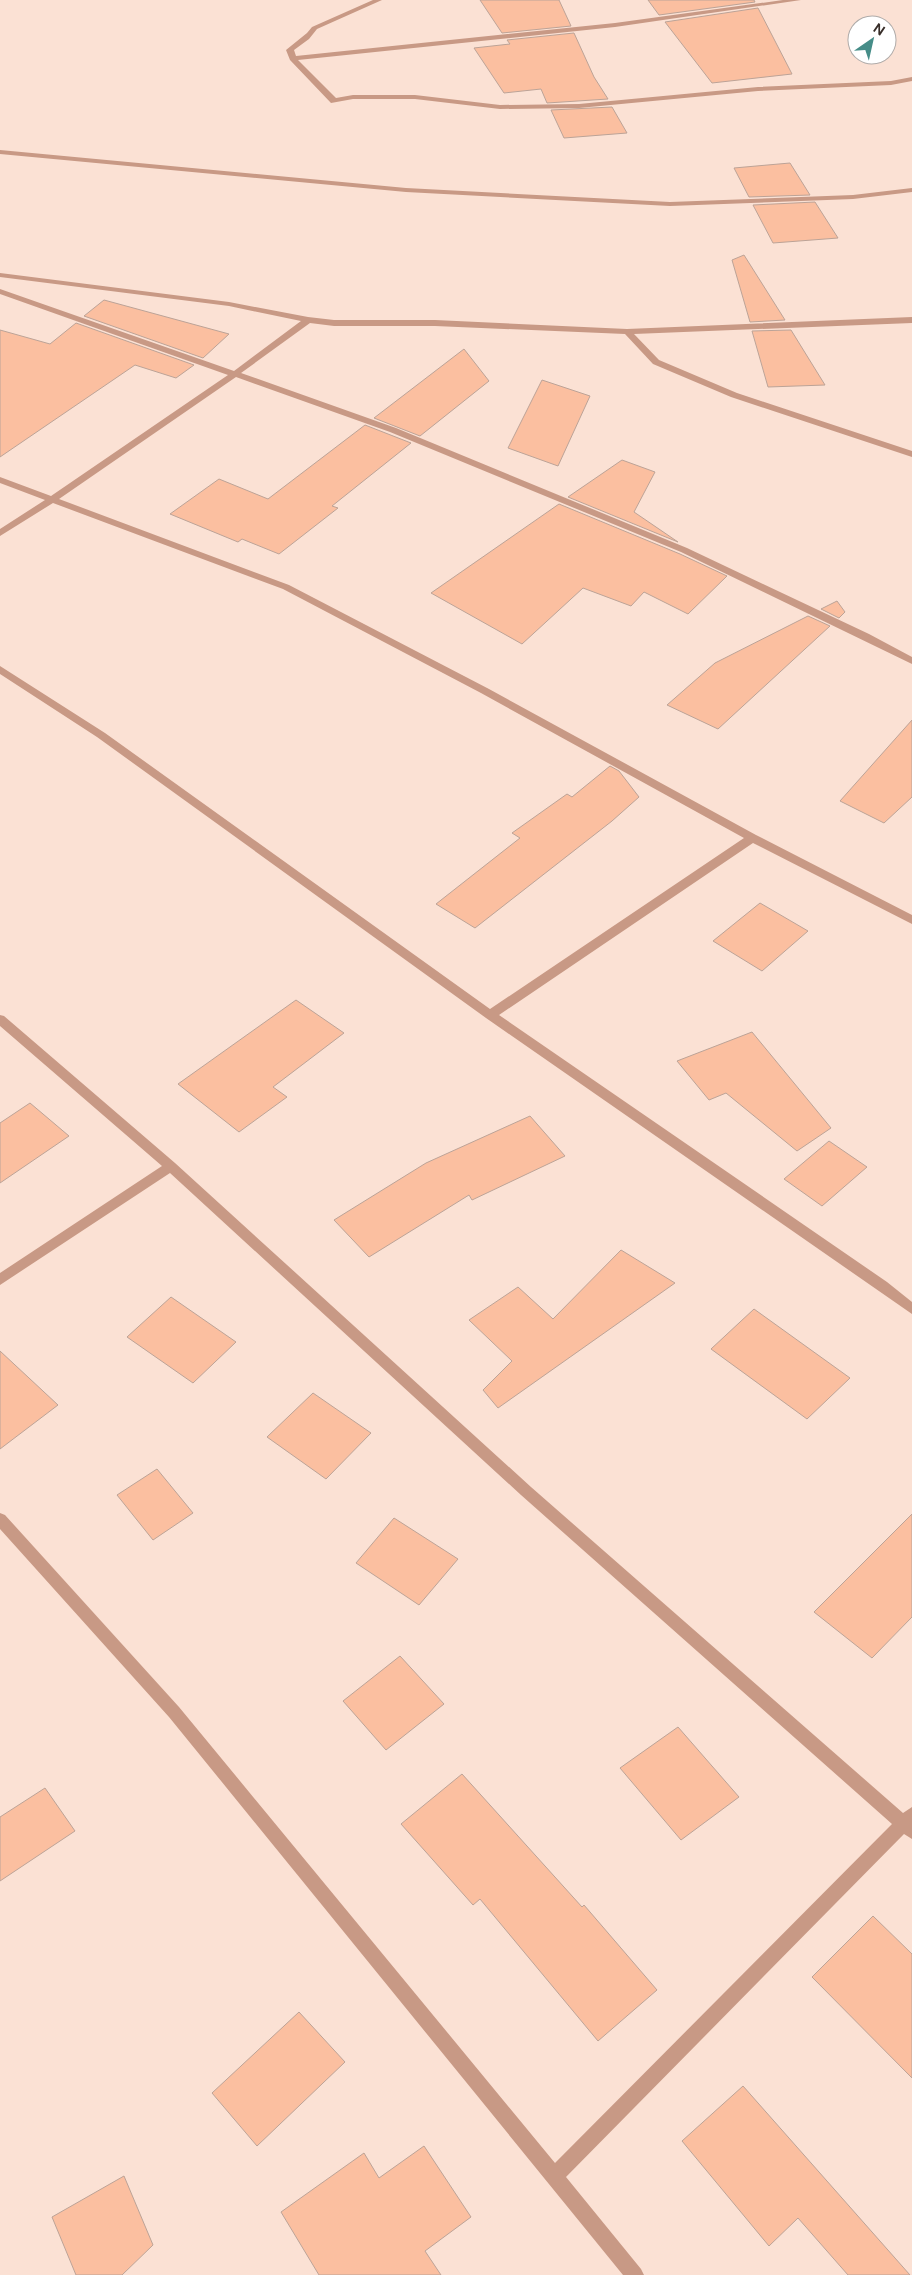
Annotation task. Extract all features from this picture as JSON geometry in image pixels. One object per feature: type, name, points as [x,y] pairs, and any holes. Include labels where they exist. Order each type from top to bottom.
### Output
[{"type":"street","points":[[379,0],[314,28],[312,34],[297,43],[290,50],[293,58],[334,101],[353,97],[415,97],[500,107],[579,106],[758,89],[891,83],[912,79]]},
{"type":"street","points":[[293,58],[615,25],[798,0]]},
{"type":"street","points":[[0,152],[406,190],[670,204],[853,197],[912,190]]},
{"type":"street","points":[[0,275],[120,292],[229,304],[308,320],[334,323],[435,323],[627,332],[912,320]]},
{"type":"street","points":[[0,291],[238,373],[393,430],[684,550],[865,636],[912,661]]},
{"type":"street","points":[[0,533],[53,500],[238,373],[308,320]]},
{"type":"street","points":[[627,332],[656,362],[734,395],[912,454]]},
{"type":"street","points":[[0,480],[286,587],[494,696],[752,838],[912,920]]},
{"type":"street","points":[[0,669],[100,735],[490,1014],[882,1286],[912,1309]]},
{"type":"street","points":[[490,1014],[752,838]]},
{"type":"street","points":[[0,1019],[171,1166],[526,1491],[909,1823],[555,2175]]},
{"type":"street","points":[[0,1280],[171,1166]]},
{"type":"street","points":[[0,1518],[174,1712],[635,2275]]},
{"type":"building","points":[[480,0],[559,0],[571,26],[502,33]]},
{"type":"building","points":[[648,0],[754,0],[755,2],[659,15]]},
{"type":"building","points":[[758,8],[792,74],[712,83],[665,22]]},
{"type":"building","points":[[574,33],[594,77],[608,99],[547,103],[541,89],[504,93],[474,48],[510,44],[507,40]]},
{"type":"building","points":[[612,107],[627,133],[564,138],[551,110]]},
{"type":"building","points":[[790,163],[810,195],[749,197],[734,168]]},
{"type":"building","points":[[815,202],[838,238],[773,243],[753,205]]},
{"type":"building","points":[[744,255],[785,320],[750,322],[732,260]]},
{"type":"building","points":[[104,300],[229,334],[203,358],[84,316]]},
{"type":"building","points":[[76,323],[194,365],[176,378],[135,365],[0,457],[0,330],[50,344]]},
{"type":"building","points":[[791,330],[825,385],[768,387],[752,331]]},
{"type":"building","points":[[464,349],[489,381],[420,436],[374,418]]},
{"type":"building","points":[[542,380],[590,396],[558,466],[508,448]]},
{"type":"building","points":[[365,425],[411,443],[332,506],[338,508],[279,554],[242,539],[238,542],[170,514],[219,479],[268,499]]},
{"type":"building","points":[[622,460],[655,472],[634,512],[678,542],[568,497]]},
{"type":"building","points":[[559,504],[680,554],[727,576],[688,614],[644,592],[631,606],[583,588],[522,644],[431,593]]},
{"type":"building","points":[[837,601],[845,612],[839,618],[821,609]]},
{"type":"building","points":[[808,616],[830,626],[718,729],[667,705],[715,663]]},
{"type":"building","points":[[912,720],[912,797],[884,823],[840,801]]},
{"type":"building","points":[[610,766],[619,771],[639,797],[612,821],[475,928],[436,904],[520,838],[512,833],[567,794],[572,797]]},
{"type":"building","points":[[760,903],[808,931],[762,971],[713,941]]},
{"type":"building","points":[[296,1000],[344,1033],[273,1087],[287,1097],[239,1132],[178,1084]]},
{"type":"building","points":[[752,1032],[831,1128],[797,1151],[726,1093],[709,1100],[677,1061]]},
{"type":"building","points":[[30,1103],[69,1136],[0,1183],[0,1123]]},
{"type":"building","points":[[530,1116],[565,1156],[472,1200],[469,1195],[369,1257],[334,1220],[426,1163]]},
{"type":"building","points":[[829,1141],[867,1167],[822,1206],[784,1179]]},
{"type":"building","points":[[621,1250],[675,1283],[498,1408],[483,1390],[512,1361],[469,1320],[518,1287],[553,1319]]},
{"type":"building","points":[[171,1297],[236,1342],[193,1383],[127,1337]]},
{"type":"building","points":[[754,1309],[850,1378],[807,1419],[711,1349]]},
{"type":"building","points":[[0,1351],[58,1405],[0,1449]]},
{"type":"building","points":[[313,1393],[371,1433],[326,1479],[267,1437]]},
{"type":"building","points":[[157,1469],[193,1513],[153,1540],[117,1495]]},
{"type":"building","points":[[912,1514],[912,1617],[872,1658],[814,1612]]},
{"type":"building","points":[[394,1518],[458,1559],[419,1605],[356,1563]]},
{"type":"building","points":[[400,1656],[444,1704],[386,1750],[343,1701]]},
{"type":"building","points":[[678,1727],[739,1797],[681,1840],[620,1768]]},
{"type":"building","points":[[462,1774],[582,1907],[584,1905],[657,1990],[598,2041],[480,1899],[473,1905],[401,1824]]},
{"type":"building","points":[[45,1788],[75,1831],[0,1881],[0,1817]]},
{"type":"building","points":[[873,1916],[912,1954],[912,2078],[812,1977]]},
{"type":"building","points":[[299,2012],[345,2062],[257,2146],[212,2093]]},
{"type":"building","points":[[743,2086],[910,2275],[848,2275],[798,2218],[769,2246],[682,2141]]},
{"type":"building","points":[[424,2146],[471,2217],[425,2251],[441,2275],[319,2275],[281,2212],[364,2153],[379,2178]]},
{"type":"building","points":[[124,2176],[153,2245],[122,2275],[76,2275],[52,2217]]}]
